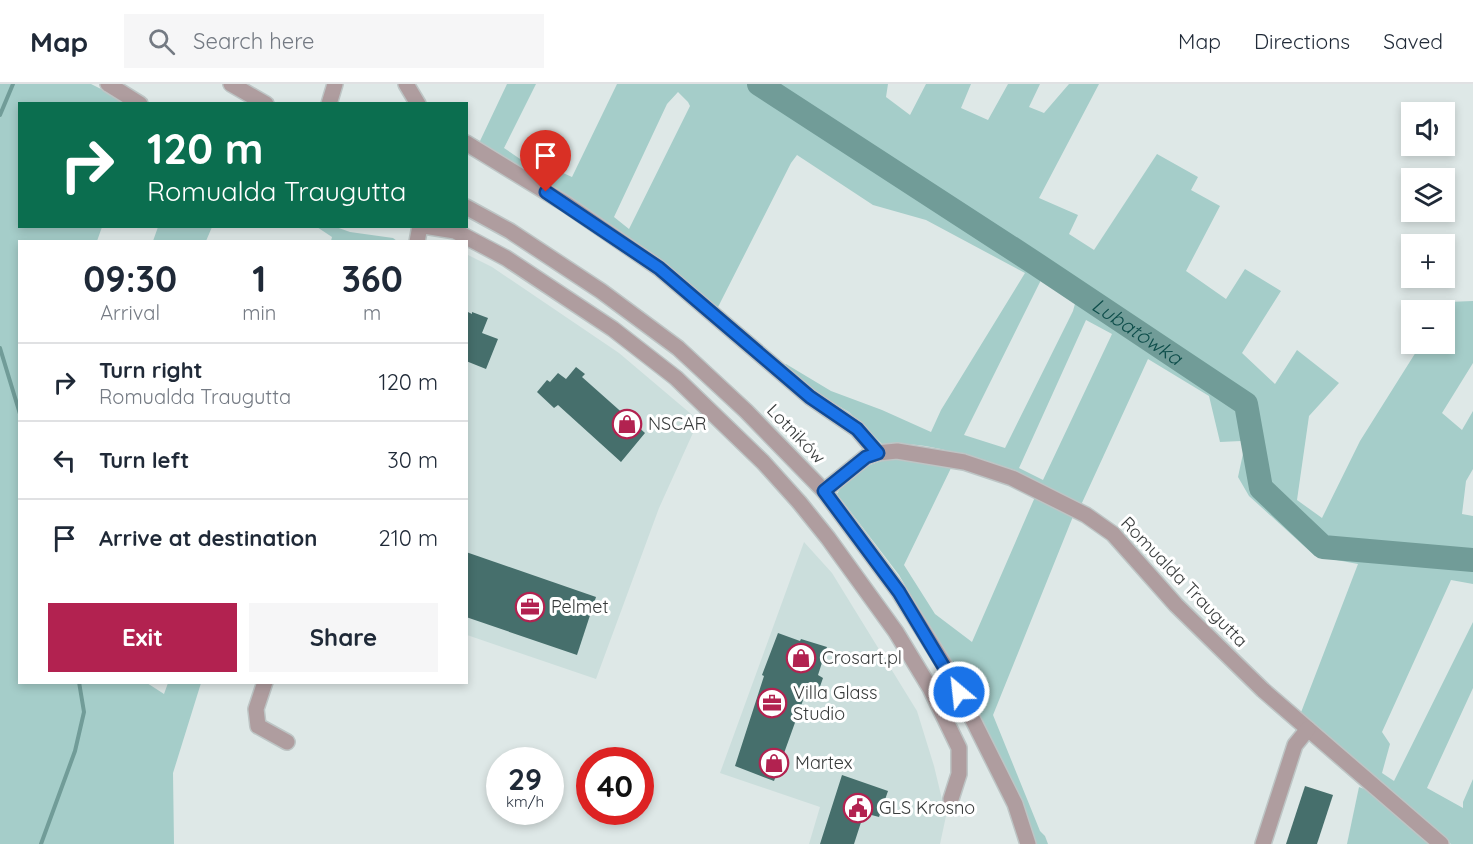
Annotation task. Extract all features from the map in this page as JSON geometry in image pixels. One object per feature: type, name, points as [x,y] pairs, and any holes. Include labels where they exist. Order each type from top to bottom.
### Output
[{"type":"street","points":[[108,84],[137,102]]},
{"type":"street","points":[[231,84],[262,102]]},
{"type":"street","points":[[329,102],[335,84]]},
{"type":"street","points":[[406,84],[416,102]]},
{"type":"street","points":[[468,144],[566,204],[659,268],[810,397],[857,429],[878,453]]},
{"type":"street","name":"Lotników","points":[[468,208],[510,231],[601,291],[678,348],[746,411],[824,491],[899,592],[950,674],[1015,804],[1028,844]]},
{"type":"street","points":[[435,228],[455,231],[515,264],[613,329],[676,378],[770,470],[799,502],[896,632],[930,688],[959,748],[959,774],[951,799]]},
{"type":"street","name":"Romualda Traugutta","points":[[824,491],[866,457],[897,451],[964,462],[1012,478],[1086,515],[1113,534],[1176,605],[1263,690],[1441,844]]},
{"type":"street","points":[[264,684],[256,710],[258,726],[287,742]]},
{"type":"street","points":[[1263,844],[1295,746],[1308,729]]},
{"type":"shaded area","points":[[0,84],[91,84],[127,102],[18,102],[18,228],[102,228],[97,240],[18,240],[18,684],[149,684],[164,694],[168,684],[201,684],[173,773],[174,844],[0,844]]},
{"type":"shaded area","points":[[507,84],[536,84],[504,148],[526,163],[541,163],[572,177],[617,84],[888,84],[886,97],[910,115],[926,84],[971,84],[961,108],[988,120],[1008,84],[1040,84],[1029,107],[1044,113],[1069,84],[1099,84],[1039,198],[1078,215],[1069,234],[1094,250],[1157,154],[1198,177],[1191,190],[1220,206],[1186,271],[1226,299],[1245,269],[1281,291],[1242,353],[1275,384],[1297,350],[1339,383],[1309,416],[1297,500],[1322,518],[1360,441],[1415,354],[1455,354],[1455,302],[1473,301],[1473,363],[1442,413],[1462,430],[1473,411],[1473,469],[1466,481],[1462,514],[1473,516],[1473,584],[1451,580],[1382,732],[1390,744],[1382,773],[1394,781],[1473,622],[1473,688],[1427,788],[1463,808],[1463,802],[1473,779],[1473,844],[1451,844],[1393,798],[1300,715],[1358,564],[1315,556],[1249,496],[1238,477],[1244,449],[1241,441],[1220,442],[1209,396],[1148,359],[1081,505],[1010,472],[959,454],[933,447],[882,444],[849,412],[803,385],[783,367],[786,364],[831,391],[931,432],[941,410],[1025,273],[926,220],[873,205],[797,155],[717,309],[468,140],[468,135],[480,141]],"holes":[[[678,92],[690,106],[629,229],[614,217],[667,104]],[[1041,280],[1076,300],[1073,311],[1005,448],[964,435]],[[1086,320],[1112,334],[1043,480],[1019,468]]]},
{"type":"shaded area","points":[[157,228],[212,228],[206,240],[153,240]]},
{"type":"shaded area","points":[[318,228],[339,228],[396,240],[331,240],[332,237]]},
{"type":"shaded area","points":[[468,255],[492,267],[619,353],[697,419],[697,424],[659,508],[596,679],[468,635]]},
{"type":"shaded area","points":[[895,457],[918,458],[916,462],[952,466],[904,565],[935,614],[972,642],[1035,497],[1074,514],[993,715],[1040,831],[1048,844],[1036,844],[1007,771],[972,700],[899,575],[837,494],[848,479],[862,469]]},
{"type":"shaded area","points":[[804,542],[832,573],[917,711],[946,816],[940,844],[809,844],[820,807],[720,773]]},
{"type":"shaded area","points":[[1359,787],[1367,790],[1433,844],[1347,844]]},
{"type":"building","points":[[468,312],[488,318],[482,333],[498,339],[486,369],[468,362]]},
{"type":"building","points":[[576,367],[585,374],[582,377],[645,433],[621,462],[558,405],[554,408],[537,392],[547,380],[550,382],[558,373],[566,379]]},
{"type":"building","name":"Pelmet","points":[[468,553],[596,597],[577,655],[468,618]]},
{"type":"building","points":[[778,633],[827,647],[818,675],[823,678],[817,695],[806,692],[774,781],[735,766],[764,676],[762,675]]},
{"type":"building","name":"GLS Krosno","points":[[842,775],[888,791],[879,817],[864,813],[854,844],[820,844]]},
{"type":"building","points":[[1305,786],[1333,795],[1317,844],[1286,844]]},
{"type":"waterway","points":[[0,115],[13,84]]},
{"type":"waterway","name":"Lubatówka","points":[[759,84],[1246,404],[1261,488],[1323,547],[1473,560]]},
{"type":"waterway","points":[[0,348],[18,407]]},
{"type":"waterway","points":[[41,844],[75,751],[84,712],[79,684]]},
{"type":"place","name":"NSCAR","points":[[627,424]]},
{"type":"place","name":"Pelmet","points":[[530,607]]},
{"type":"place","name":"Crosart.pl","points":[[801,658]]},
{"type":"place","name":"Villa Glass Studio","points":[[772,703]]},
{"type":"place","name":"Martex","points":[[774,763]]},
{"type":"place","name":"GLS Krosno","points":[[858,808]]},
{"type":"route","points":[[546,192],[659,268],[810,397],[857,429],[878,453],[866,457],[824,491],[899,592],[959,692]]}]
